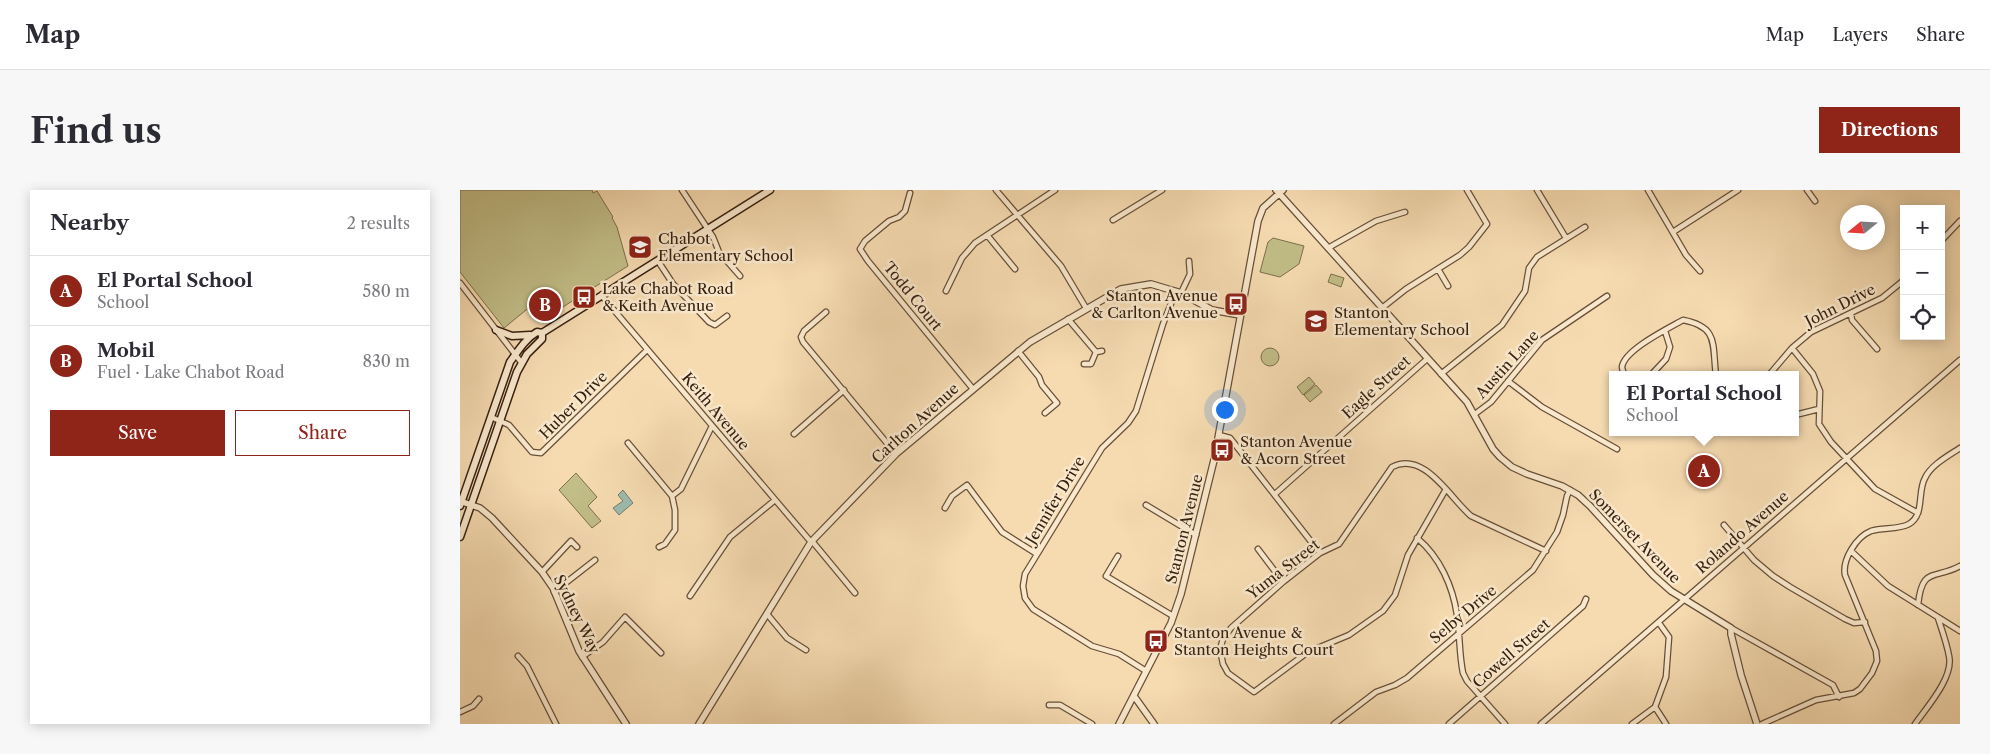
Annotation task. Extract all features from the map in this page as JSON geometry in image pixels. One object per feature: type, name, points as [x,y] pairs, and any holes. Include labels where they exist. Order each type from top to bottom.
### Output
[{"type":"main road","points":[[496,330],[521,337],[537,332],[542,333],[770,190]]},
{"type":"main road","points":[[461,503],[505,374],[515,355],[534,333]]},
{"type":"main road","points":[[460,537],[521,362],[542,339],[542,333]]},
{"type":"street","points":[[682,190],[713,237],[719,252],[740,276]]},
{"type":"street","points":[[996,190],[1061,266],[1086,308]]},
{"type":"street","points":[[946,291],[962,258],[975,243],[1055,190]]},
{"type":"street","points":[[1113,220],[1162,190]]},
{"type":"street","points":[[1382,308],[1406,289],[1465,252],[1487,224],[1467,190]]},
{"type":"street","points":[[1537,190],[1566,238]]},
{"type":"street","points":[[1648,190],[1686,255],[1700,271]]},
{"type":"street","points":[[1673,232],[1738,190]]},
{"type":"street","points":[[1807,190],[1815,201]]},
{"type":"street","name":"Somerset Avenue","points":[[1279,191],[1441,374],[1474,414],[1493,449],[1505,462],[1527,474],[1570,490],[1590,506],[1653,575],[1683,600],[1833,685],[1839,697]]},
{"type":"street","name":"Stanton Avenue","points":[[1119,724],[1174,616],[1196,535],[1219,435],[1259,215],[1279,191]]},
{"type":"street","name":"Todd Court","points":[[910,193],[905,211],[899,217],[889,221],[865,241],[860,248],[868,261],[973,389]]},
{"type":"street","points":[[1328,248],[1376,220],[1405,212]]},
{"type":"street","points":[[1945,237],[1960,221]]},
{"type":"street","points":[[1441,374],[1465,353],[1497,331],[1509,317],[1525,291],[1529,268],[1534,260],[1540,254],[1585,227]]},
{"type":"street","points":[[987,235],[1015,269]]},
{"type":"street","points":[[658,261],[673,284],[709,322],[715,325],[727,316]]},
{"type":"street","name":"Jennifer Drive","points":[[1146,671],[1119,654],[1092,646],[1030,606],[1024,594],[1023,582],[1025,574],[1102,448],[1128,423],[1136,410],[1163,324],[1178,292],[1190,274],[1189,261]]},
{"type":"street","points":[[1438,269],[1448,286]]},
{"type":"street","name":"John Drive","points":[[1772,371],[1792,348],[1811,332],[1882,298],[1900,283]]},
{"type":"street","points":[[460,284],[521,362]]},
{"type":"street","name":"Carlton Avenue","points":[[699,724],[811,542],[896,454],[1030,342],[1121,289],[1151,284],[1178,292],[1212,310],[1240,315]]},
{"type":"street","name":"Keith Avenue","points":[[602,296],[855,593]]},
{"type":"street","name":"Austin Lane","points":[[1474,414],[1489,405],[1542,340],[1607,296]]},
{"type":"street","points":[[826,312],[804,332],[801,337],[803,342],[896,454]]},
{"type":"street","points":[[1850,314],[1852,320],[1877,349]]},
{"type":"street","points":[[1068,319],[1099,351],[1091,364],[1084,364]]},
{"type":"street","points":[[1623,371],[1624,362],[1631,354],[1648,340],[1683,320],[1698,323],[1707,330],[1712,341],[1716,371]]},
{"type":"street","points":[[1655,371],[1666,359],[1670,346],[1665,330]]},
{"type":"street","points":[[1792,348],[1813,374],[1820,391],[1820,427],[1846,459],[1875,489],[1918,513]]},
{"type":"street","name":"Huber Drive","points":[[500,419],[509,425],[532,452],[541,453],[647,350]]},
{"type":"street","points":[[1018,352],[1040,378],[1042,385],[1057,403],[1046,413]]},
{"type":"street","name":"Eagle Street","points":[[1276,494],[1427,359]]},
{"type":"street","name":"Rolando Avenue","points":[[1540,724],[1659,623],[1683,600],[1960,360]]},
{"type":"street","points":[[1508,381],[1542,407],[1617,449]]},
{"type":"street","points":[[794,434],[844,390]]},
{"type":"street","points":[[1799,414],[1819,409]]},
{"type":"street","points":[[491,417],[500,419]]},
{"type":"street","points":[[672,496],[681,489],[712,426]]},
{"type":"street","points":[[1219,435],[1230,438],[1276,494],[1320,553]]},
{"type":"street","points":[[628,443],[672,496],[676,530],[665,544],[659,547]]},
{"type":"street","points":[[1762,724],[1816,700],[1839,697],[1857,691],[1869,679],[1876,667],[1876,651],[1844,568],[1844,562],[1866,534],[1876,530],[1908,524],[1914,520],[1918,513],[1925,476],[1931,469],[1960,448]]},
{"type":"street","name":"Yuma Street","points":[[1417,538],[1408,555],[1395,595],[1383,611],[1349,635],[1308,652],[1254,692],[1228,673],[1223,664],[1220,649],[1230,628],[1282,582],[1320,553],[1339,544],[1392,467],[1406,462],[1425,470],[1446,489]]},
{"type":"street","points":[[945,508],[952,496],[967,485],[1002,532],[1037,554]]},
{"type":"street","points":[[1505,724],[1463,673],[1457,616],[1450,585],[1437,560],[1417,538],[1446,489],[1471,516],[1546,551]]},
{"type":"street","name":"Selby Drive","points":[[1334,724],[1376,692],[1401,682],[1459,635],[1533,570],[1561,524],[1570,490]]},
{"type":"street","points":[[690,596],[730,537],[775,500]]},
{"type":"street","name":"Sydney Way","points":[[461,503],[480,508],[492,518],[542,572],[554,592],[572,638],[582,657],[626,724]]},
{"type":"street","points":[[1146,506],[1196,535]]},
{"type":"street","points":[[1724,525],[1758,564],[1790,588],[1854,623],[1865,622]]},
{"type":"street","points":[[542,572],[572,541],[577,547]]},
{"type":"street","points":[[1258,549],[1282,582]]},
{"type":"street","points":[[1851,551],[1879,579],[1960,631]]},
{"type":"street","points":[[1118,556],[1106,576],[1174,616]]},
{"type":"street","points":[[554,592],[596,560]]},
{"type":"street","points":[[1918,605],[1920,587],[1924,580],[1931,575],[1960,566]]},
{"type":"street","name":"Cowell Street","points":[[1449,724],[1583,606],[1586,598]]},
{"type":"street","points":[[767,614],[787,638],[806,650]]},
{"type":"street","points":[[582,657],[603,642],[625,617],[661,653]]},
{"type":"street","points":[[1915,724],[1938,692],[1949,668],[1950,657],[1938,618]]},
{"type":"street","points":[[1632,724],[1655,707],[1666,677],[1669,636],[1659,623]]},
{"type":"street","points":[[1731,628],[1741,676],[1757,724]]},
{"type":"street","points":[[518,656],[527,666],[556,724]]},
{"type":"street","points":[[1134,696],[1154,724]]},
{"type":"street","points":[[460,712],[473,706],[479,699]]},
{"type":"street","points":[[1049,706],[1060,705],[1092,724]]},
{"type":"street","points":[[1655,707],[1666,724]]},
{"type":"shaded area","points":[[460,190],[592,190],[593,193],[597,191],[613,217],[628,266],[558,310],[547,293],[504,328],[460,272]]},
{"type":"shaded area","points":[[1273,238],[1304,246],[1299,264],[1280,277],[1260,272],[1268,242]]},
{"type":"shaded area","points":[[1331,274],[1344,278],[1341,287],[1328,282]]},
{"type":"shaded area","points":[[1270,348],[1278,353],[1279,357],[1274,365],[1270,366],[1262,361],[1261,357],[1266,349]]},
{"type":"shaded area","points":[[1309,377],[1315,384],[1303,395],[1297,387]]},
{"type":"shaded area","points":[[1316,385],[1322,392],[1310,402],[1304,395]]},
{"type":"shaded area","points":[[576,473],[597,497],[588,506],[601,521],[592,528],[559,490]]},
{"type":"shaded area","points":[[623,490],[633,503],[619,515],[613,508],[623,501],[618,495]]},
{"type":"place","name":"Chabot Elementary School","points":[[640,247]]},
{"type":"place","name":"Lake Chabot Road & Keith Avenue","points":[[584,297]]},
{"type":"place","name":"Stanton Avenue & Carlton Avenue","points":[[1236,304]]},
{"type":"place","name":"Mobil","points":[[545,305]]},
{"type":"place","name":"Stanton Elementary School","points":[[1316,321]]},
{"type":"place","name":"Stanton Avenue & Acorn Street","points":[[1222,450]]},
{"type":"place","name":"El Portal School","points":[[1704,471]]},
{"type":"place","name":"Stanton Avenue & Stanton Heights Court","points":[[1156,641]]}]
